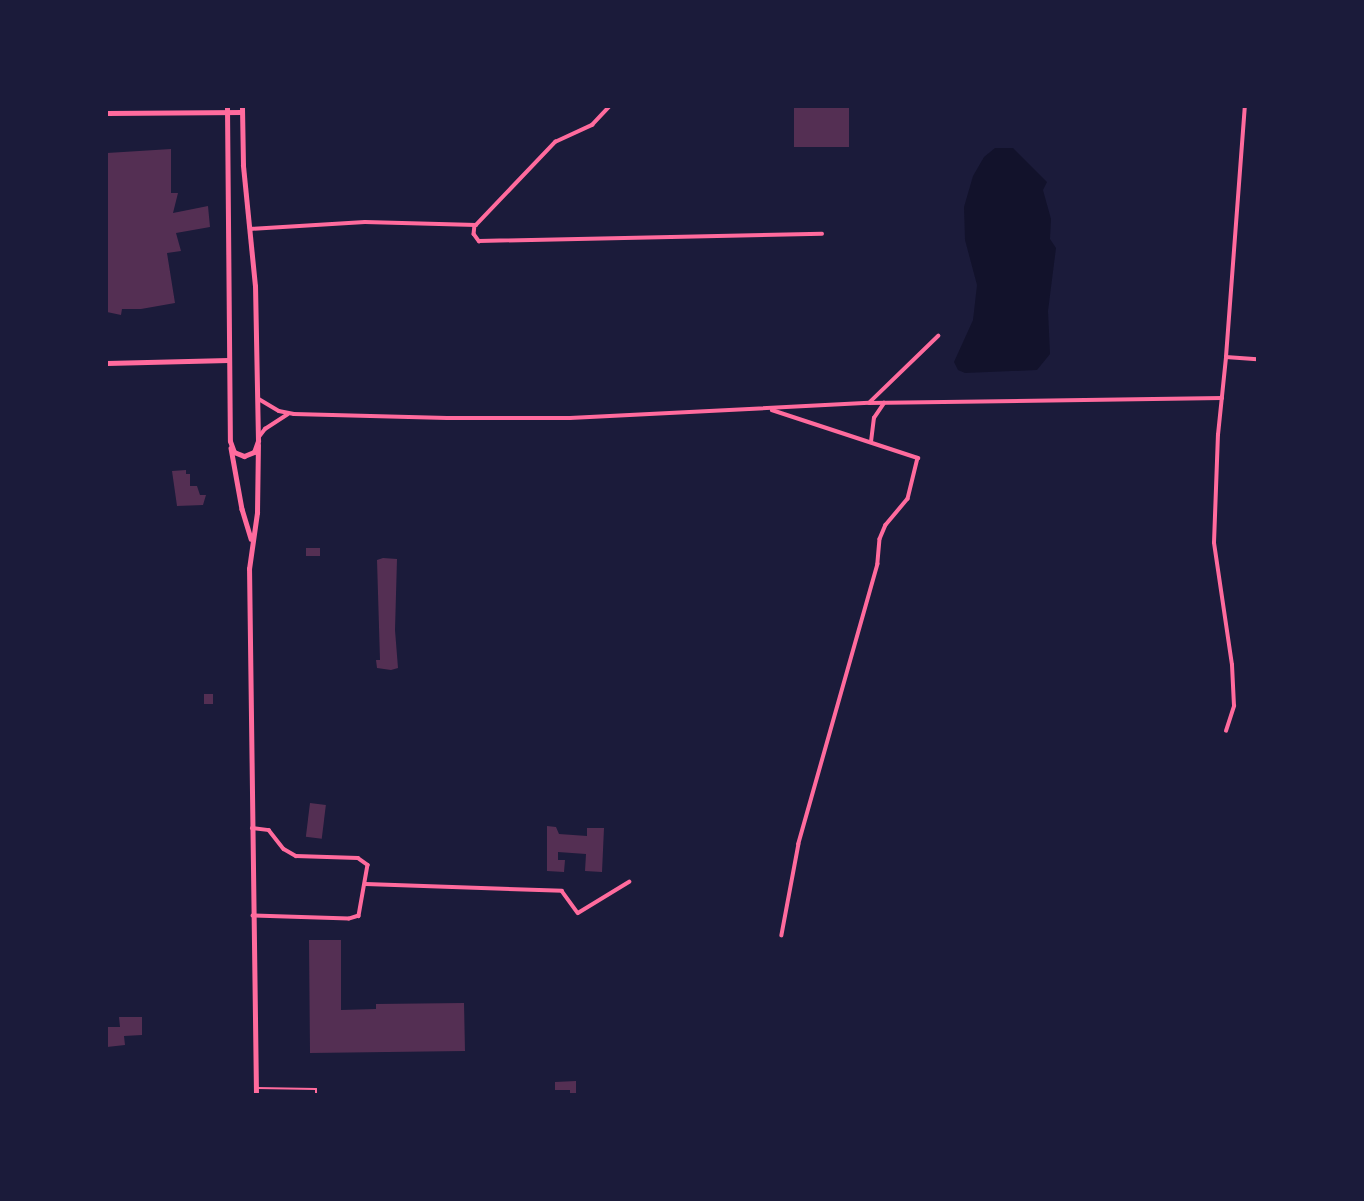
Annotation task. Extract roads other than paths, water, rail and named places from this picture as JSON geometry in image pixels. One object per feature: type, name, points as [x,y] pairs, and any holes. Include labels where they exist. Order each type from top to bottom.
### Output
[{"type":"main road","points":[[227,109],[231,444],[234,452],[244,456],[254,452],[258,441],[250,229],[244,178],[242,109]]},
{"type":"main road","points":[[228,177],[244,178]]},
{"type":"street","points":[[610,107],[592,125],[555,142],[475,225],[474,234],[479,240],[822,234]]},
{"type":"street","points":[[1226,731],[1234,706],[1232,665],[1214,542],[1222,398],[1245,107]]},
{"type":"street","points":[[107,113],[242,109]]},
{"type":"street","points":[[250,229],[365,222],[475,225]]},
{"type":"street","points":[[869,403],[938,336]]},
{"type":"street","points":[[1226,358],[1257,359]]},
{"type":"street","points":[[107,363],[228,360]]},
{"type":"street","points":[[257,398],[279,411],[293,414],[570,418],[869,403],[1222,398]]},
{"type":"street","points":[[871,442],[874,418],[884,403]]},
{"type":"street","points":[[767,409],[918,458],[908,499],[886,525],[880,539],[878,564],[799,844],[782,935]]},
{"type":"street","points":[[255,1091],[249,592],[251,539],[257,513],[258,441],[267,428],[281,417],[293,414]]},
{"type":"street","points":[[231,444],[242,509],[251,539]]},
{"type":"street","points":[[252,828],[269,830],[284,849],[296,856],[362,859],[368,865],[359,916],[349,919],[253,916]]},
{"type":"street","points":[[366,884],[562,891],[578,913],[629,883]]},
{"type":"lane","points":[[255,1091],[316,1088],[317,1094]]}]
